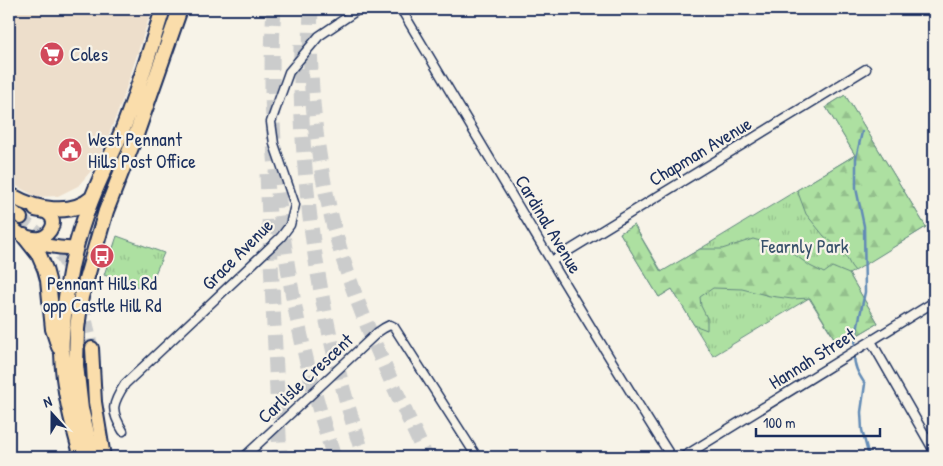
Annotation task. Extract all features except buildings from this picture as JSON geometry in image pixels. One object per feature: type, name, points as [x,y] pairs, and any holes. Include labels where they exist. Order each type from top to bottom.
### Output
[{"type":"highway","points":[[82,457],[64,380],[62,352],[64,308],[68,281],[75,248],[92,198],[122,131],[163,9]]},
{"type":"highway","points":[[93,457],[81,409],[76,366],[77,329],[83,291],[106,211],[137,132],[180,9]]},
{"type":"highway","points":[[10,200],[59,209],[80,206],[92,198]]},
{"type":"highway","points":[[75,248],[87,244],[106,211]]},
{"type":"highway","points":[[24,236],[39,255],[45,269],[48,280],[53,329],[62,352]]},
{"type":"main road","points":[[10,200],[20,218]]},
{"type":"main road","points":[[10,200],[48,213],[51,216],[53,227],[43,237],[24,236]]},
{"type":"main road","points":[[9,225],[24,236],[47,245],[75,248]]},
{"type":"main road","points":[[92,348],[95,402],[104,457]]},
{"type":"street","name":"Grace Avenue","points":[[123,431],[114,413],[116,399],[125,384],[281,237],[290,225],[295,206],[274,144],[272,122],[289,72],[319,36],[359,9]]},
{"type":"street","name":"Cardinal Avenue","points":[[402,9],[669,456]]},
{"type":"street","name":"Chapman Avenue","points":[[552,261],[866,69]]},
{"type":"street","name":"Hannah Street","points":[[682,457],[934,302]]},
{"type":"street","name":"Carlisle Crescent","points":[[244,457],[390,321],[477,457]]},
{"type":"street","points":[[871,341],[934,451]]},
{"type":"street","points":[[669,456],[677,454],[682,457]]},
{"type":"shaded area","points":[[9,9],[152,9],[121,104],[97,164],[78,186],[58,196],[37,197],[9,182]]},
{"type":"green space","name":"Fearnly Park","points":[[845,95],[926,227],[849,274],[878,323],[839,346],[809,298],[713,356],[672,289],[659,297],[620,233],[634,225],[662,272],[855,155],[826,107]]},
{"type":"green space","points":[[845,95],[926,227],[855,271],[843,251],[824,236],[806,214],[797,190],[855,155],[826,107]]},
{"type":"green space","points":[[634,225],[661,272],[700,249],[722,249],[753,239],[786,248],[810,266],[824,273],[832,267],[849,274],[878,323],[839,346],[810,298],[792,299],[742,289],[713,288],[700,297],[701,306],[707,318],[707,330],[694,325],[672,289],[659,297],[620,233]]},
{"type":"green space","points":[[117,236],[164,253],[148,290],[104,275]]},
{"type":"waterway","points":[[854,348],[865,292],[864,226],[856,188],[856,158],[862,132]]},
{"type":"waterway","points":[[854,354],[857,370],[865,384],[861,412],[862,430],[869,457]]},
{"type":"tunnel","points":[[274,9],[272,88],[277,182],[282,229],[289,275],[308,367],[334,457]]},
{"type":"tunnel","points":[[311,9],[310,44],[314,114],[318,149],[332,219],[341,253],[360,308],[426,457]]},
{"type":"tunnel","points":[[301,45],[304,150],[315,254],[335,357],[364,457]]},
{"type":"tunnel","points":[[267,174],[280,457]]},
{"type":"tunnel","points":[[21,218],[51,244],[67,267],[79,293],[87,320],[92,348]]},
{"type":"place","name":"Coles","points":[[52,54]]},
{"type":"place","name":"West Pennant Hills Post Office","points":[[70,150]]},
{"type":"place","name":"Pennant Hills Rd opp Castle Hill Rd","points":[[102,256]]}]
